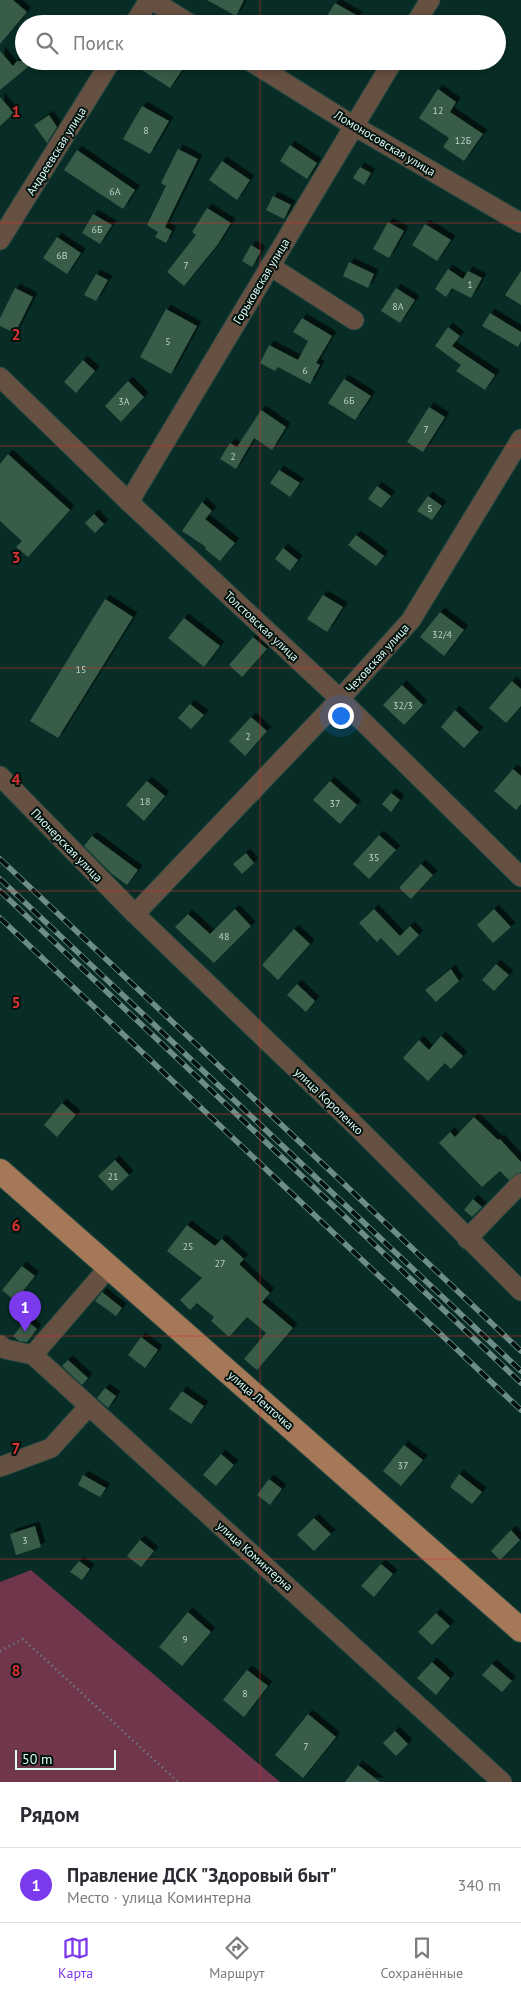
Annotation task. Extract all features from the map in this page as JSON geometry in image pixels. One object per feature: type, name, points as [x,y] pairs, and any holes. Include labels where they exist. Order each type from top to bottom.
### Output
[{"type":"main road","name":"улица Ленточка","points":[[0,1171],[521,1630]]},
{"type":"street","points":[[140,15],[150,0],[175,15]]},
{"type":"street","points":[[421,15],[430,0]]},
{"type":"street","name":"Андреевская улица","points":[[0,240],[105,70]]},
{"type":"street","name":"Ломоносовская улица","points":[[264,70],[354,126],[521,223]]},
{"type":"street","name":"Горьковская улица","points":[[129,502],[388,70]]},
{"type":"street","points":[[270,266],[354,320]]},
{"type":"street","name":"Толстовская улица","points":[[0,377],[129,502],[340,699],[521,877]]},
{"type":"street","name":"Чеховская улица","points":[[135,914],[340,699],[411,620],[521,439]]},
{"type":"street","name":"Пионерская улица","points":[[0,776],[135,914]]},
{"type":"street","name":"улица Короленко","points":[[135,914],[359,1129],[521,1291]]},
{"type":"street","points":[[467,1239],[521,1183]]},
{"type":"street","points":[[0,1345],[5,1349],[33,1355],[109,1267]]},
{"type":"street","name":"улица Коминтерна","points":[[33,1355],[502,1782]]},
{"type":"street","points":[[0,1467],[51,1448],[89,1406]]},
{"type":"path","points":[[0,1651],[22,1640],[178,1782]]},
{"type":"shaded area","points":[[31,1570],[280,1782],[0,1782],[0,1582]]},
{"type":"building","points":[[0,0],[13,0],[27,12],[24,15],[15,15],[15,26],[0,44]]},
{"type":"building","points":[[207,0],[244,0],[236,15]]},
{"type":"building","points":[[335,3],[356,15],[328,15]]},
{"type":"building","points":[[0,51],[13,66],[15,64],[15,70],[24,70],[0,90]]},
{"type":"building","points":[[142,70],[182,70],[170,88]]},
{"type":"building","points":[[438,89],[456,102],[450,112],[483,134],[464,161],[443,147],[449,138],[419,118]]},
{"type":"building","points":[[0,97],[14,113],[0,126]]},
{"type":"building","points":[[142,106],[169,121],[150,154],[123,139]]},
{"type":"building","points":[[49,115],[57,127],[47,143],[34,125]]},
{"type":"building","points":[[290,145],[317,163],[307,179],[280,161]]},
{"type":"building","points":[[178,149],[198,159],[165,227],[172,231],[166,243],[155,237],[158,232],[147,225],[166,186],[161,183]]},
{"type":"building","points":[[77,150],[135,190],[123,209],[64,170]]},
{"type":"building","points":[[222,161],[250,180],[237,200],[209,180]]},
{"type":"building","points":[[360,167],[371,173],[364,185],[353,178]]},
{"type":"building","points":[[273,196],[291,205],[284,219],[266,210]]},
{"type":"building","points":[[207,208],[231,223],[218,244],[184,286],[167,272],[196,235],[192,232]]},
{"type":"building","points":[[93,214],[112,225],[100,244],[82,233]]},
{"type":"building","points":[[388,222],[404,231],[389,258],[373,249]]},
{"type":"building","points":[[425,224],[451,240],[437,261],[412,245]]},
{"type":"building","points":[[57,237],[81,253],[67,274],[43,258]]},
{"type":"building","points":[[251,245],[261,251],[252,267],[242,261]]},
{"type":"building","points":[[349,262],[374,274],[368,288],[343,276]]},
{"type":"building","points":[[448,269],[463,279],[468,271],[482,278],[471,298],[452,288],[446,297],[435,289]]},
{"type":"building","points":[[521,271],[521,305],[505,295]]},
{"type":"building","points":[[96,274],[108,280],[96,301],[84,295]]},
{"type":"building","points":[[15,288],[33,297],[15,333],[0,326],[0,318]]},
{"type":"building","points":[[396,288],[415,300],[400,323],[381,311]]},
{"type":"building","points":[[166,309],[197,326],[171,374],[140,357]]},
{"type":"building","points":[[490,313],[521,332],[521,341],[518,347],[482,326]]},
{"type":"building","points":[[302,318],[332,336],[316,363],[320,365],[310,384],[278,367],[275,371],[260,363],[269,345],[298,360],[308,341],[293,332]]},
{"type":"building","points":[[448,327],[460,336],[452,346],[495,375],[485,390],[456,371],[461,365],[435,346]]},
{"type":"building","points":[[83,360],[95,371],[76,393],[64,382]]},
{"type":"building","points":[[344,379],[371,396],[355,420],[328,403]]},
{"type":"building","points":[[128,381],[144,397],[121,422],[105,406]]},
{"type":"building","points":[[429,407],[445,417],[423,452],[407,442]]},
{"type":"building","points":[[261,410],[286,427],[272,450],[254,438],[236,469],[220,459],[230,443],[237,447]]},
{"type":"building","points":[[8,454],[70,510],[28,557],[16,547],[22,541],[0,521],[0,464]]},
{"type":"building","points":[[279,470],[300,483],[290,497],[270,483]]},
{"type":"building","points":[[377,486],[391,496],[381,508],[368,499]]},
{"type":"building","points":[[428,496],[442,506],[432,520],[417,511]]},
{"type":"building","points":[[202,502],[212,511],[205,519],[235,543],[220,561],[205,549],[206,547],[182,531]]},
{"type":"building","points":[[94,514],[104,524],[95,533],[85,523]]},
{"type":"building","points":[[356,535],[384,556],[376,566],[348,545]]},
{"type":"building","points":[[283,548],[298,560],[290,571],[275,559]]},
{"type":"building","points":[[323,595],[343,607],[327,632],[307,619]]},
{"type":"building","points":[[105,599],[133,617],[58,738],[30,721]]},
{"type":"building","points":[[440,612],[464,630],[444,656],[420,637]]},
{"type":"building","points":[[184,618],[220,646],[204,667],[168,638]]},
{"type":"building","points":[[253,637],[267,649],[242,677],[229,665]]},
{"type":"building","points":[[512,681],[521,689],[521,706],[506,723],[489,708]]},
{"type":"building","points":[[402,685],[423,705],[404,725],[383,705]]},
{"type":"building","points":[[190,704],[204,715],[191,729],[178,718]]},
{"type":"building","points":[[455,710],[479,732],[464,748],[441,727]]},
{"type":"building","points":[[251,717],[267,731],[245,756],[229,741]]},
{"type":"building","points":[[513,769],[521,776],[521,804],[516,810],[494,791]]},
{"type":"building","points":[[147,781],[165,796],[144,821],[126,805]]},
{"type":"building","points":[[330,781],[357,805],[340,824],[313,800]]},
{"type":"building","points":[[391,793],[400,800],[391,812],[382,804]]},
{"type":"building","points":[[379,835],[396,850],[369,879],[353,864]]},
{"type":"building","points":[[92,836],[138,870],[127,885],[112,874],[84,846]]},
{"type":"building","points":[[246,853],[254,863],[242,874],[233,864]]},
{"type":"building","points":[[421,864],[433,875],[411,899],[399,888]]},
{"type":"building","points":[[235,909],[251,926],[214,963],[175,927],[188,914],[210,934]]},
{"type":"building","points":[[374,909],[400,936],[410,926],[419,935],[398,956],[381,938],[377,942],[359,923]]},
{"type":"building","points":[[494,909],[511,927],[493,943],[477,925]]},
{"type":"building","points":[[294,929],[310,944],[278,980],[262,965]]},
{"type":"building","points":[[496,964],[509,975],[494,991],[482,980]]},
{"type":"building","points":[[451,969],[459,981],[436,1002],[425,990]]},
{"type":"building","points":[[297,984],[315,1001],[306,1012],[287,995]]},
{"type":"building","points":[[441,1036],[463,1056],[451,1069],[445,1063],[428,1081],[403,1058],[419,1040],[429,1050]]},
{"type":"building","points":[[62,1103],[76,1115],[57,1137],[44,1125]]},
{"type":"building","points":[[474,1117],[498,1140],[500,1139],[521,1162],[521,1172],[509,1180],[500,1171],[482,1187],[439,1143],[450,1132],[455,1137]]},
{"type":"building","points":[[115,1160],[129,1175],[112,1191],[98,1176]]},
{"type":"building","points":[[473,1199],[482,1207],[472,1217],[464,1210]]},
{"type":"building","points":[[187,1225],[215,1246],[222,1239],[244,1259],[239,1264],[270,1293],[262,1302],[293,1328],[257,1370],[244,1359],[266,1333],[247,1317],[229,1337],[211,1321],[214,1317],[197,1303],[190,1310],[180,1300],[202,1278],[167,1251]]},
{"type":"building","points":[[22,1266],[35,1276],[15,1301],[2,1290]]},
{"type":"building","points":[[102,1292],[122,1308],[116,1316],[95,1301]]},
{"type":"building","points":[[26,1320],[37,1329],[27,1342],[19,1341],[13,1336]]},
{"type":"building","points":[[141,1337],[158,1350],[145,1368],[128,1355]]},
{"type":"building","points":[[68,1360],[88,1378],[82,1385],[62,1366]]},
{"type":"building","points":[[105,1388],[116,1396],[108,1408],[97,1398]]},
{"type":"building","points":[[182,1391],[204,1406],[191,1424],[169,1409]]},
{"type":"building","points":[[404,1445],[423,1460],[401,1486],[383,1471]]},
{"type":"building","points":[[221,1454],[234,1465],[216,1486],[203,1475]]},
{"type":"building","points":[[459,1474],[482,1492],[472,1504],[450,1487]]},
{"type":"building","points":[[83,1475],[106,1488],[100,1497],[78,1485]]},
{"type":"building","points":[[269,1479],[282,1489],[270,1505],[257,1495]]},
{"type":"building","points":[[314,1518],[331,1534],[314,1551],[297,1535]]},
{"type":"building","points":[[35,1526],[41,1547],[16,1555],[10,1534]]},
{"type":"building","points":[[511,1530],[520,1540],[500,1560],[491,1551]]},
{"type":"building","points":[[140,1540],[154,1551],[141,1567],[127,1556]]},
{"type":"building","points":[[79,1561],[90,1569],[82,1580],[70,1572]]},
{"type":"building","points":[[381,1564],[393,1574],[374,1597],[361,1586]]},
{"type":"building","points":[[188,1612],[211,1632],[182,1666],[159,1647]]},
{"type":"building","points":[[436,1613],[450,1626],[432,1645],[418,1632]]},
{"type":"building","points":[[432,1662],[450,1678],[436,1695],[417,1678]]},
{"type":"building","points":[[492,1664],[512,1681],[502,1692],[482,1675]]},
{"type":"building","points":[[247,1670],[268,1686],[244,1717],[223,1700]]},
{"type":"building","points":[[308,1714],[336,1737],[303,1778],[275,1755]]},
{"type":"building","points":[[395,1731],[408,1744],[396,1756],[383,1743]]},
{"type":"building","points":[[358,1765],[380,1782],[345,1782]]},
{"type":"railway","points":[[0,859],[521,1351]]},
{"type":"railway","points":[[0,879],[521,1371]]},
{"type":"railway","points":[[0,891],[521,1383]]},
{"type":"railway","points":[[0,918],[521,1410]]},
{"type":"place","name":"Правление ДСК \"Здоровый быт\"","points":[[25,1332]]}]
